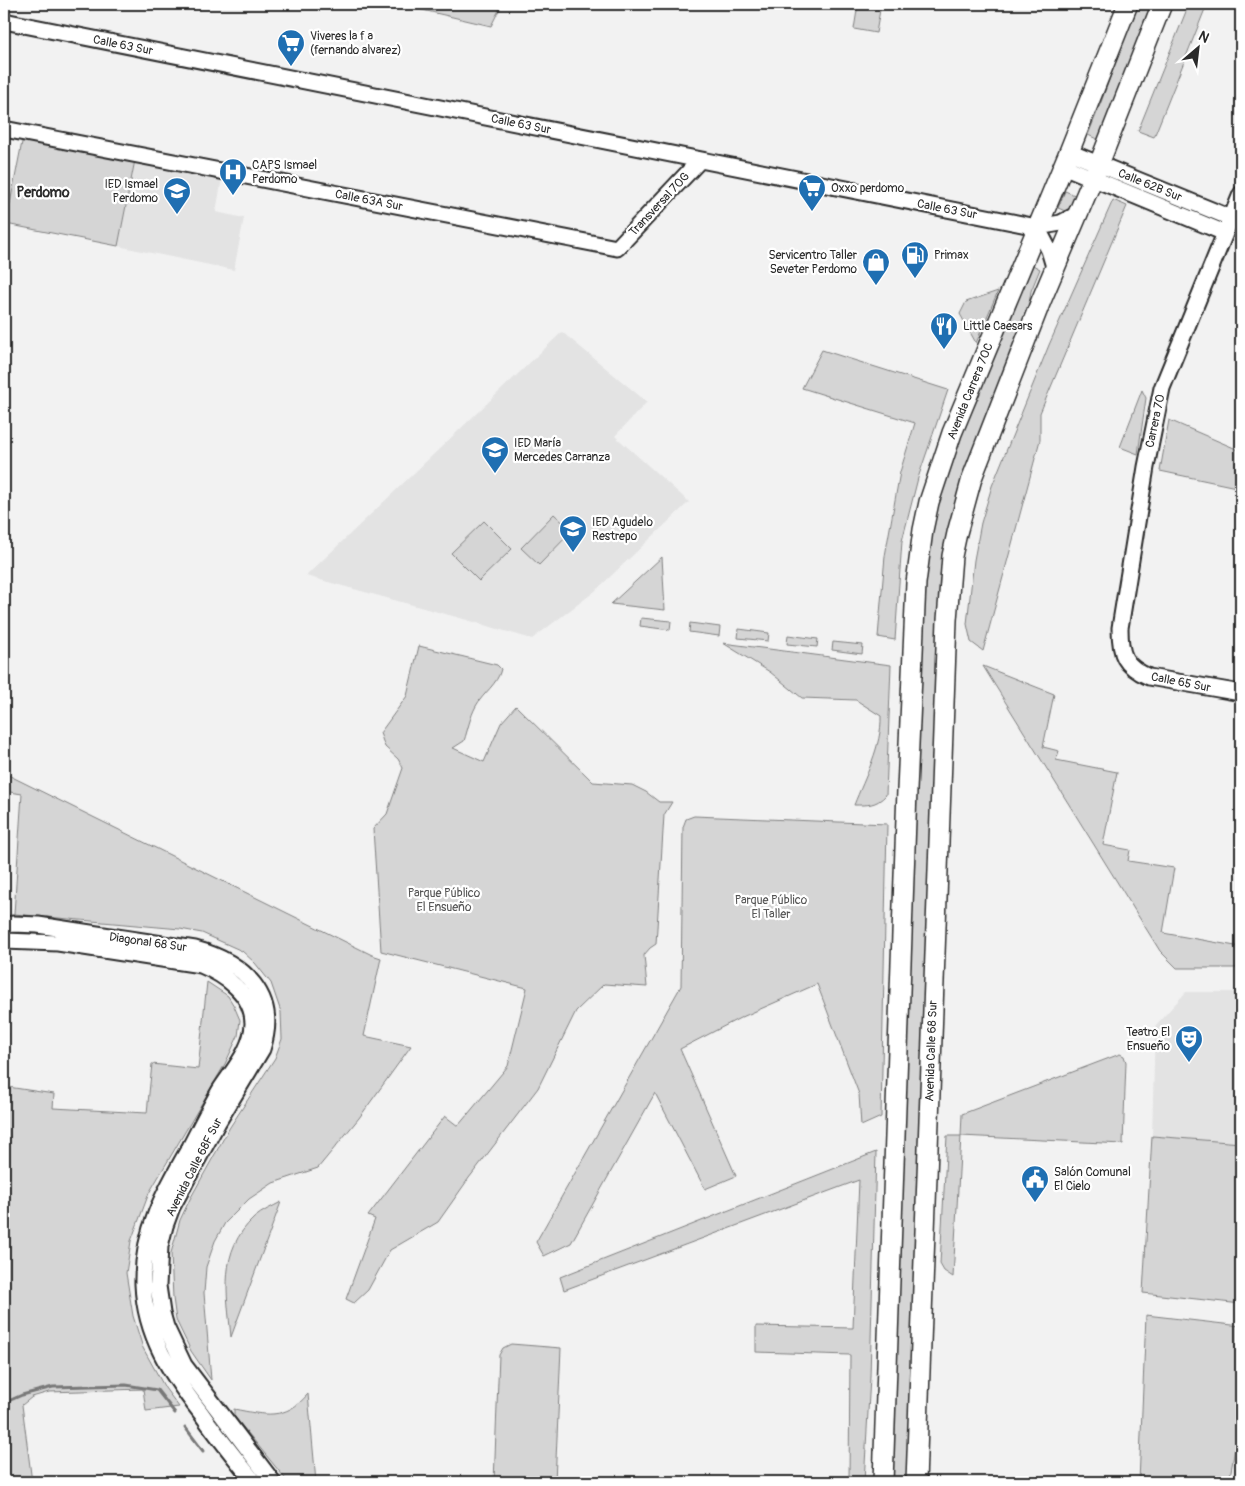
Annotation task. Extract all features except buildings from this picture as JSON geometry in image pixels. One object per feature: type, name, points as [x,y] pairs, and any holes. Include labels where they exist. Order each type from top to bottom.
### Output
[{"type":"main road","name":"Avenida Carrera 70C","points":[[883,1482],[913,651],[919,555],[929,502],[952,434],[1128,4]]},
{"type":"main road","points":[[1055,270],[1162,4]]},
{"type":"main road","name":"Avenida Calle 68 Sur","points":[[916,1482],[947,620],[952,556],[972,478],[1055,270]]},
{"type":"street","name":"Calle 63 Sur","points":[[4,21],[1037,227],[1061,222],[1078,214]]},
{"type":"street","name":"Calle 63A Sur","points":[[4,129],[617,248]]},
{"type":"street","name":"Calle 62B Sur","points":[[1066,159],[1231,218]]},
{"type":"street","name":"Transversal 70G","points":[[617,248],[700,160]]},
{"type":"street","name":"Calle 62B Sur","points":[[1096,171],[1225,233]]},
{"type":"street","name":"Carrera 70","points":[[1125,660],[1120,643],[1120,628],[1146,467],[1162,388],[1241,194]]},
{"type":"street","points":[[1037,227],[1049,250],[1055,270]]},
{"type":"street","name":"Calle 65 Sur","points":[[1125,660],[1139,672],[1149,677],[1241,693]]},
{"type":"street","name":"Diagonal 68 Sur","points":[[4,925],[38,925],[212,953],[242,971],[254,984],[262,997],[259,1011]]},
{"type":"street","name":"Diagonal 68 Sur","points":[[4,941],[58,944],[200,966],[214,971],[241,992],[259,1011]]},
{"type":"street","name":"Avenida Calle 68F Sur","points":[[254,1482],[180,1386],[162,1358],[155,1342],[148,1315],[143,1284],[146,1249],[162,1196],[220,1091],[246,1049],[259,1011]]},
{"type":"street","name":"Avenida Calle 68F Sur","points":[[259,1011],[267,1027],[262,1049],[222,1115],[172,1207],[160,1246],[158,1286],[166,1327],[184,1365],[273,1482]]},
{"type":"shaded area","name":"IED Ismael Perdomo","points":[[135,160],[222,178],[216,212],[244,218],[234,270],[118,246]]},
{"type":"shaded area","name":"IED María Mercedes Carranza","points":[[562,332],[647,402],[615,436],[689,502],[594,592],[532,639],[306,576]]},
{"type":"shaded area","points":[[1186,992],[1241,992],[1241,1143],[1152,1136],[1155,1026]]},
{"type":"green space","points":[[416,4],[502,4],[491,26],[414,8]]},
{"type":"green space","points":[[858,4],[881,4],[876,33],[854,29]]},
{"type":"green space","points":[[1137,4],[1156,4],[1099,140],[1088,135]]},
{"type":"green space","points":[[1189,4],[1207,4],[1154,137],[1138,131]]},
{"type":"green space","points":[[23,137],[135,160],[118,246],[6,224]]},
{"type":"green space","points":[[1065,191],[1077,196],[1070,213],[1058,208]]},
{"type":"green space","points":[[1113,200],[1127,206],[1040,413],[1040,440],[983,651],[971,642],[967,624],[974,560],[981,523],[992,486],[1049,345]]},
{"type":"green space","points":[[1031,264],[1040,269],[1031,291],[1027,316],[963,480],[915,1254],[907,1482],[889,1482],[923,587],[937,499],[954,451]]},
{"type":"green space","points":[[998,291],[976,343],[960,314],[966,302]]},
{"type":"green space","points":[[822,350],[948,390],[918,478],[902,541],[895,640],[878,637],[885,556],[900,472],[915,423],[802,388]]},
{"type":"green space","points":[[1142,390],[1146,398],[1138,454],[1120,447]]},
{"type":"green space","points":[[1169,420],[1241,451],[1241,488],[1160,471]]},
{"type":"green space","points":[[554,514],[572,531],[539,565],[521,548]]},
{"type":"green space","points":[[484,521],[512,549],[479,581],[451,553]]},
{"type":"green space","points":[[662,557],[665,610],[611,604]]},
{"type":"green space","points":[[641,618],[671,621],[670,630],[640,626]]},
{"type":"green space","points":[[690,623],[720,627],[719,636],[689,632]]},
{"type":"green space","points":[[739,629],[769,633],[768,641],[738,638]]},
{"type":"green space","points":[[788,635],[818,639],[817,647],[787,644]]},
{"type":"green space","points":[[833,642],[863,645],[862,654],[832,650]]},
{"type":"green space","points":[[723,643],[891,665],[886,795],[875,803],[854,805],[876,750],[881,727],[881,716],[856,700],[802,698],[770,672]]},
{"type":"green space","name":"Parque Público El Ensueño","points":[[419,646],[497,665],[501,669],[494,684],[476,706],[464,741],[453,748],[484,762],[501,723],[516,706],[593,782],[632,785],[646,792],[659,802],[672,802],[664,815],[656,944],[644,955],[647,987],[604,984],[576,1011],[538,1088],[438,1222],[390,1250],[368,1290],[354,1303],[346,1299],[375,1219],[368,1216],[445,1116],[458,1126],[508,1066],[527,988],[381,951],[373,829],[387,814],[403,768],[398,759],[385,747],[380,733],[407,696]]},
{"type":"green space","points":[[983,666],[1054,694],[1043,747],[1059,751],[1056,760],[1117,772],[1103,845],[1130,850],[1128,861],[1174,868],[1163,933],[1241,947],[1241,968],[1177,968],[1160,951]]},
{"type":"green space","points":[[4,773],[381,958],[364,1036],[411,1046],[359,1118],[318,1168],[273,1183],[249,1199],[225,1223],[215,1241],[206,1267],[204,1293],[211,1380],[191,1351],[176,1320],[171,1253],[180,1220],[190,1199],[230,1127],[275,1058],[282,1039],[281,1012],[271,983],[255,963],[242,951],[202,933],[180,929],[14,914],[22,794],[4,791]]},
{"type":"green space","name":"Parque Público El Taller","points":[[694,816],[887,824],[881,1117],[861,1126],[859,1094],[817,984],[740,1018],[680,1049],[736,1176],[705,1189],[655,1093],[571,1243],[544,1256],[536,1242],[681,986],[683,827],[686,819]]},
{"type":"green space","points":[[4,957],[6,957],[8,1087],[54,1094],[53,1108],[147,1113],[152,1064],[198,1069],[207,982],[228,996],[240,1020],[238,1036],[225,1064],[149,1193],[131,1241],[126,1273],[133,1316],[143,1348],[165,1388],[179,1407],[146,1411],[143,1389],[49,1392],[32,1397],[22,1405],[32,1482],[4,1482]]},
{"type":"green space","points":[[1120,1054],[1124,1056],[1126,1062],[1123,1144],[961,1136],[962,1114]]},
{"type":"green space","points":[[947,1136],[961,1136],[953,1277],[944,1271],[940,1264]]},
{"type":"green space","points":[[1152,1136],[1241,1143],[1241,1304],[1143,1293]]},
{"type":"green space","points":[[876,1152],[870,1377],[864,1482],[849,1482],[850,1355],[756,1352],[756,1326],[853,1328],[859,1180],[564,1290],[560,1277]]},
{"type":"green space","points":[[281,1202],[231,1337],[227,1289],[230,1259],[235,1244],[254,1218]]},
{"type":"green space","points":[[1146,1315],[1241,1326],[1241,1416],[1229,1482],[1139,1482]]},
{"type":"green space","points":[[511,1344],[561,1348],[555,1482],[494,1482],[499,1355],[503,1348]]},
{"type":"green space","points":[[308,1394],[316,1482],[288,1482],[234,1416],[234,1409],[274,1414],[291,1409]]},
{"type":"waterway","points":[[4,1403],[22,1395],[53,1387],[126,1385],[157,1390],[175,1413]]},
{"type":"waterway","points":[[185,1427],[203,1451]]},
{"type":"place","name":"Viveres la f a (fernando alvarez)","points":[[291,67]]},
{"type":"place","name":"CAPS Ismael Perdomo","points":[[233,196]]},
{"type":"place","name":"Oxxo perdomo","points":[[812,212]]},
{"type":"place","name":"IED Ismael Perdomo","points":[[177,215]]},
{"type":"place","name":"Primax","points":[[915,279]]},
{"type":"place","name":"Servicentro Taller Seveter Perdomo","points":[[876,286]]},
{"type":"place","name":"Little Caesars","points":[[944,350]]},
{"type":"place","name":"IED María Mercedes Carranza","points":[[495,474]]},
{"type":"place","name":"IED Agudelo Restrepo","points":[[573,553]]},
{"type":"place","name":"Teatro El Ensueño","points":[[1189,1063]]},
{"type":"place","name":"Salón Comunal El Cielo","points":[[1035,1203]]},
{"type":"district","name":"Perdomo","points":[[43,192]]}]
